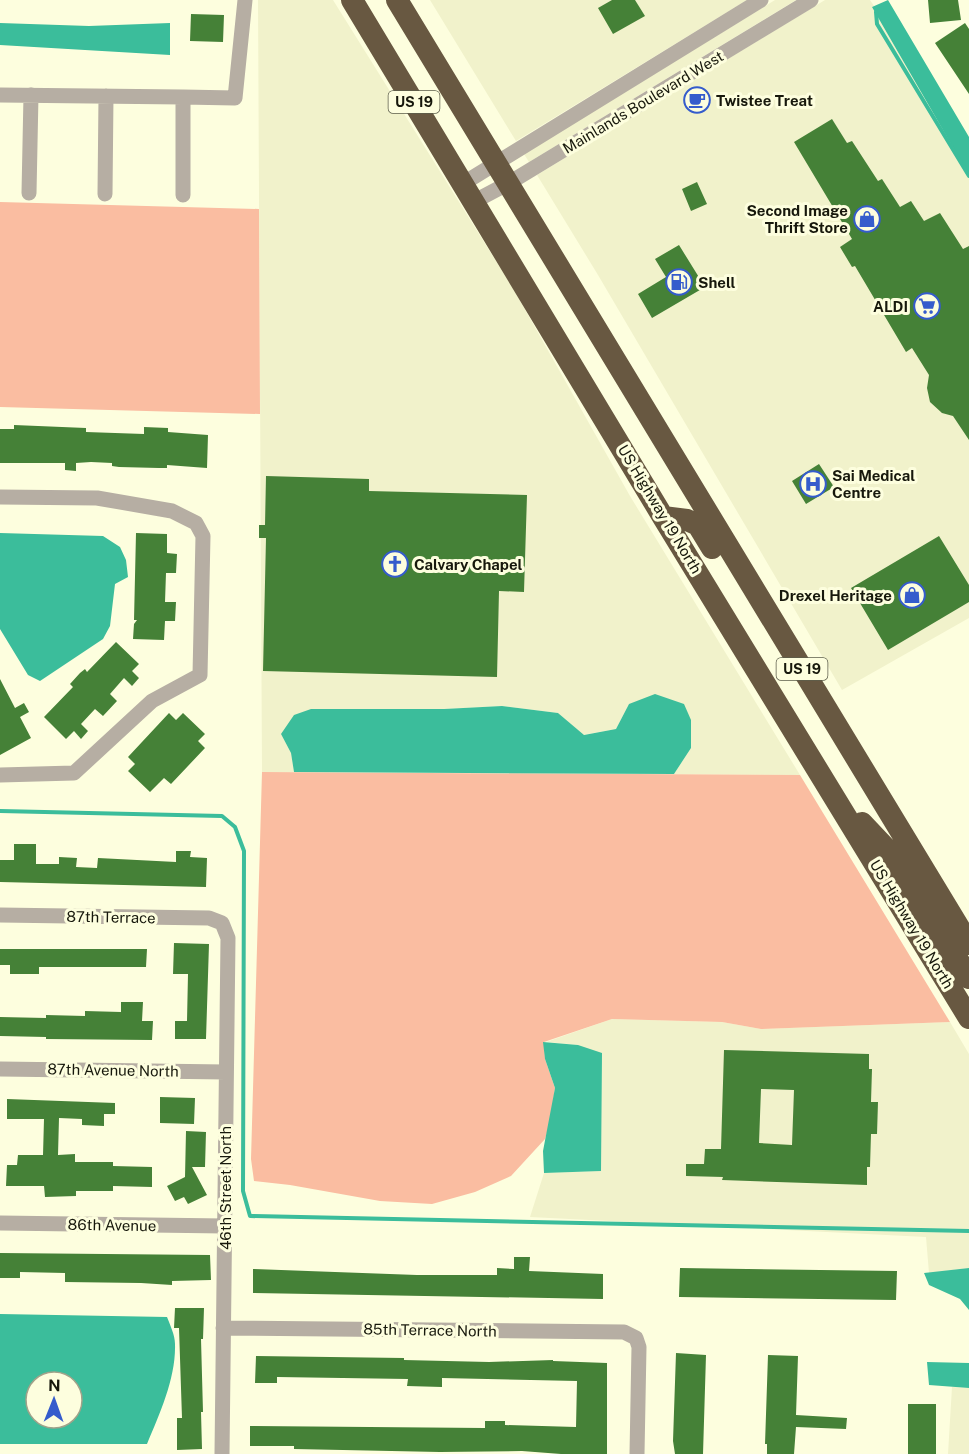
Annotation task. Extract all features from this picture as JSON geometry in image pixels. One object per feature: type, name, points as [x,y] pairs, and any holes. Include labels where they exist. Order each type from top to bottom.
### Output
[{"type":"highway","name":"US Highway 19 North","points":[[352,0],[663,517],[969,1018]]},
{"type":"highway","name":"US 19","points":[[397,0],[969,944]]},
{"type":"highway","points":[[663,517],[687,520],[698,525],[811,708],[842,735]]},
{"type":"highway","points":[[827,784],[896,860],[969,978]]},
{"type":"street","points":[[0,95],[235,98],[245,0]]},
{"type":"street","name":"Mainlands Boulevard West","points":[[469,192],[496,162],[761,0]]},
{"type":"street","name":"Mainlands Boulevard West","points":[[469,192],[509,183],[811,0]]},
{"type":"street","points":[[29,194],[31,95]]},
{"type":"street","points":[[105,194],[106,96]]},
{"type":"street","points":[[183,97],[183,195]]},
{"type":"street","points":[[0,497],[97,498],[172,511],[196,524],[202,536],[200,675],[152,702],[74,773],[0,775]]},
{"type":"street","name":"87th Terrace","points":[[0,915],[209,918],[222,923]]},
{"type":"street","name":"46th Street North","points":[[222,923],[228,938],[222,1454]]},
{"type":"street","name":"87th Avenue North","points":[[0,1069],[226,1072]]},
{"type":"street","name":"86th Avenue","points":[[0,1223],[225,1226]]},
{"type":"street","name":"85th Terrace North","points":[[223,1328],[624,1332],[636,1338],[639,1347],[637,1454]]},
{"type":"shaded area","points":[[258,0],[333,0],[514,290],[630,496],[800,775],[674,774],[691,748],[629,704],[616,729],[583,735],[558,713],[502,706],[444,709],[281,734],[291,753],[294,772],[262,772]]},
{"type":"shaded area","points":[[430,0],[747,0],[516,141]]},
{"type":"shaded area","points":[[775,0],[796,0],[529,162],[524,154]]},
{"type":"shaded area","points":[[825,0],[870,0],[969,175],[969,618],[842,690],[537,175]]},
{"type":"shaded area","points":[[0,202],[259,209],[260,414],[0,407]]},
{"type":"shaded area","points":[[262,772],[800,775],[950,1022],[761,1029],[722,1022],[612,1019],[544,1042],[545,1059],[555,1088],[550,1123],[545,1139],[511,1176],[475,1192],[432,1204],[380,1201],[254,1181],[251,1159]]},
{"type":"shaded area","points":[[612,1019],[722,1022],[761,1029],[950,1022],[969,1054],[969,1268],[929,1273],[926,1237],[530,1217],[544,1173],[601,1171],[578,1045],[546,1042]]},
{"type":"shaded area","points":[[952,1387],[969,1388],[969,1454],[948,1454]]},
{"type":"water","points":[[888,0],[969,137],[969,175],[872,7]]},
{"type":"water","points":[[0,23],[89,26],[170,23],[170,55],[0,45]]},
{"type":"water","points":[[0,533],[103,536],[120,547],[126,560],[128,577],[115,584],[110,626],[103,639],[40,681],[28,675],[0,629]]},
{"type":"water","points":[[655,694],[684,704],[691,720],[691,748],[674,774],[294,772],[291,753],[281,734],[294,715],[311,709],[444,709],[502,706],[558,713],[584,735],[616,729],[629,704]]},
{"type":"water","points":[[543,1042],[578,1045],[602,1053],[601,1171],[544,1173],[543,1151],[555,1088],[545,1059]]},
{"type":"water","points":[[969,1268],[969,1310],[960,1299],[929,1285],[924,1273]]},
{"type":"water","points":[[0,1314],[167,1317],[175,1341],[173,1370],[147,1444],[0,1444]]},
{"type":"water","points":[[927,1362],[969,1363],[969,1388],[929,1385]]},
{"type":"building","points":[[612,0],[635,0],[645,16],[613,34],[598,8]]},
{"type":"building","points":[[928,0],[958,0],[961,20],[930,23]]},
{"type":"building","points":[[191,14],[224,15],[223,42],[190,41]]},
{"type":"building","points":[[965,23],[969,29],[969,94],[935,43]]},
{"type":"building","points":[[832,119],[847,143],[852,141],[878,181],[882,179],[900,207],[911,201],[924,221],[940,213],[963,249],[969,246],[969,440],[953,416],[942,413],[930,402],[927,388],[929,375],[912,348],[906,352],[855,266],[852,267],[840,247],[852,239],[794,142]]},
{"type":"building","points":[[697,182],[707,204],[691,211],[682,189]]},
{"type":"building","name":"Shell","points":[[679,245],[705,287],[652,318],[638,294],[666,277],[655,259]]},
{"type":"building","points":[[14,425],[86,428],[86,432],[144,434],[144,427],[168,428],[168,432],[208,435],[207,468],[167,465],[167,468],[119,467],[112,466],[112,463],[91,462],[76,463],[76,471],[65,470],[65,463],[0,463],[0,429],[14,429]]},
{"type":"building","name":"Sai Medical Centre","points":[[819,464],[834,487],[806,504],[792,481]]},
{"type":"building","name":"Calvary Chapel","points":[[266,476],[369,479],[369,491],[527,495],[524,592],[499,591],[497,677],[263,671],[266,538],[259,538],[259,525],[265,525]]},
{"type":"building","points":[[136,533],[167,534],[167,553],[177,554],[176,573],[166,573],[165,602],[176,602],[175,621],[165,621],[164,640],[133,639],[134,624],[137,620],[134,620]]},
{"type":"building","name":"Drexel Heritage","points":[[939,536],[969,585],[969,602],[888,650],[851,588]]},
{"type":"building","points":[[116,642],[139,664],[132,671],[139,678],[132,686],[124,678],[110,694],[117,701],[103,716],[95,709],[81,724],[88,731],[81,739],[74,731],[66,739],[44,717],[73,687],[70,684],[80,673],[85,669],[87,672]]},
{"type":"building","points":[[0,679],[15,708],[24,703],[29,712],[20,717],[31,738],[0,755]]},
{"type":"building","points":[[169,713],[176,720],[183,713],[205,734],[198,741],[205,748],[171,784],[164,778],[150,792],[128,771],[135,764],[128,757]]},
{"type":"building","points":[[14,844],[36,844],[36,864],[59,864],[59,857],[77,858],[76,867],[97,868],[98,858],[176,862],[176,851],[191,851],[190,857],[207,858],[206,887],[0,882],[0,860],[14,860]]},
{"type":"building","points":[[174,943],[209,944],[206,1039],[175,1039],[175,1021],[187,1021],[188,974],[173,974]]},
{"type":"building","points":[[0,949],[147,949],[146,967],[39,967],[39,974],[10,974],[10,965],[0,965]]},
{"type":"building","points":[[121,1002],[143,1002],[142,1021],[153,1021],[152,1040],[0,1036],[0,1017],[46,1018],[46,1015],[85,1016],[85,1011],[121,1012]]},
{"type":"building","points":[[724,1050],[869,1054],[869,1069],[872,1069],[871,1102],[878,1102],[877,1134],[871,1134],[867,1185],[722,1180],[723,1177],[686,1176],[686,1164],[704,1164],[705,1149],[721,1149]],"holes":[[[761,1089],[794,1090],[792,1145],[759,1143]]]},
{"type":"building","points":[[160,1097],[195,1098],[194,1124],[160,1123]]},
{"type":"building","points":[[7,1099],[115,1103],[115,1114],[104,1114],[104,1126],[82,1125],[82,1119],[59,1118],[58,1155],[75,1154],[75,1162],[113,1162],[113,1166],[152,1167],[152,1187],[113,1186],[113,1191],[76,1191],[76,1196],[45,1197],[44,1186],[6,1186],[7,1165],[17,1165],[18,1155],[43,1155],[44,1119],[7,1119]]},
{"type":"building","points":[[186,1131],[206,1132],[205,1167],[192,1167],[207,1195],[188,1204],[184,1197],[175,1201],[167,1186],[185,1177]]},
{"type":"building","points":[[0,1253],[210,1255],[211,1280],[172,1281],[172,1285],[65,1282],[65,1273],[20,1272],[20,1278],[0,1278]]},
{"type":"building","points":[[514,1257],[530,1257],[529,1271],[603,1274],[603,1299],[253,1293],[253,1269],[417,1275],[497,1275],[497,1268],[514,1269]]},
{"type":"building","points":[[680,1268],[897,1271],[896,1300],[679,1297]]},
{"type":"building","points":[[175,1308],[204,1308],[203,1339],[201,1339],[202,1449],[177,1450],[177,1418],[182,1418],[179,1328],[174,1328]]},
{"type":"building","points":[[676,1353],[706,1355],[703,1454],[675,1454],[673,1441]]},
{"type":"building","points":[[768,1355],[798,1356],[796,1415],[847,1418],[846,1429],[796,1427],[794,1454],[767,1454],[767,1444],[765,1444]]},
{"type":"building","points":[[256,1356],[404,1358],[404,1360],[489,1362],[553,1360],[607,1363],[607,1454],[294,1449],[294,1446],[250,1446],[250,1426],[485,1428],[485,1421],[505,1421],[505,1425],[576,1427],[577,1381],[442,1378],[442,1387],[407,1386],[408,1379],[277,1377],[277,1383],[255,1383]]},
{"type":"building","points":[[908,1404],[936,1404],[936,1454],[908,1454]]},
{"type":"waterway","points":[[876,12],[877,24],[969,176]]},
{"type":"waterway","points":[[0,811],[222,816],[235,827],[244,851],[243,1191],[250,1216],[969,1231]]},
{"type":"place","name":"Twistee Treat","points":[[697,100]]},
{"type":"place","name":"Second Image Thrift Store","points":[[867,219]]},
{"type":"place","name":"Shell","points":[[679,282]]},
{"type":"place","name":"ALDI","points":[[927,306]]},
{"type":"place","name":"Sai Medical Centre","points":[[813,484]]},
{"type":"place","name":"Calvary Chapel","points":[[395,564]]},
{"type":"place","name":"Drexel Heritage","points":[[912,595]]}]
